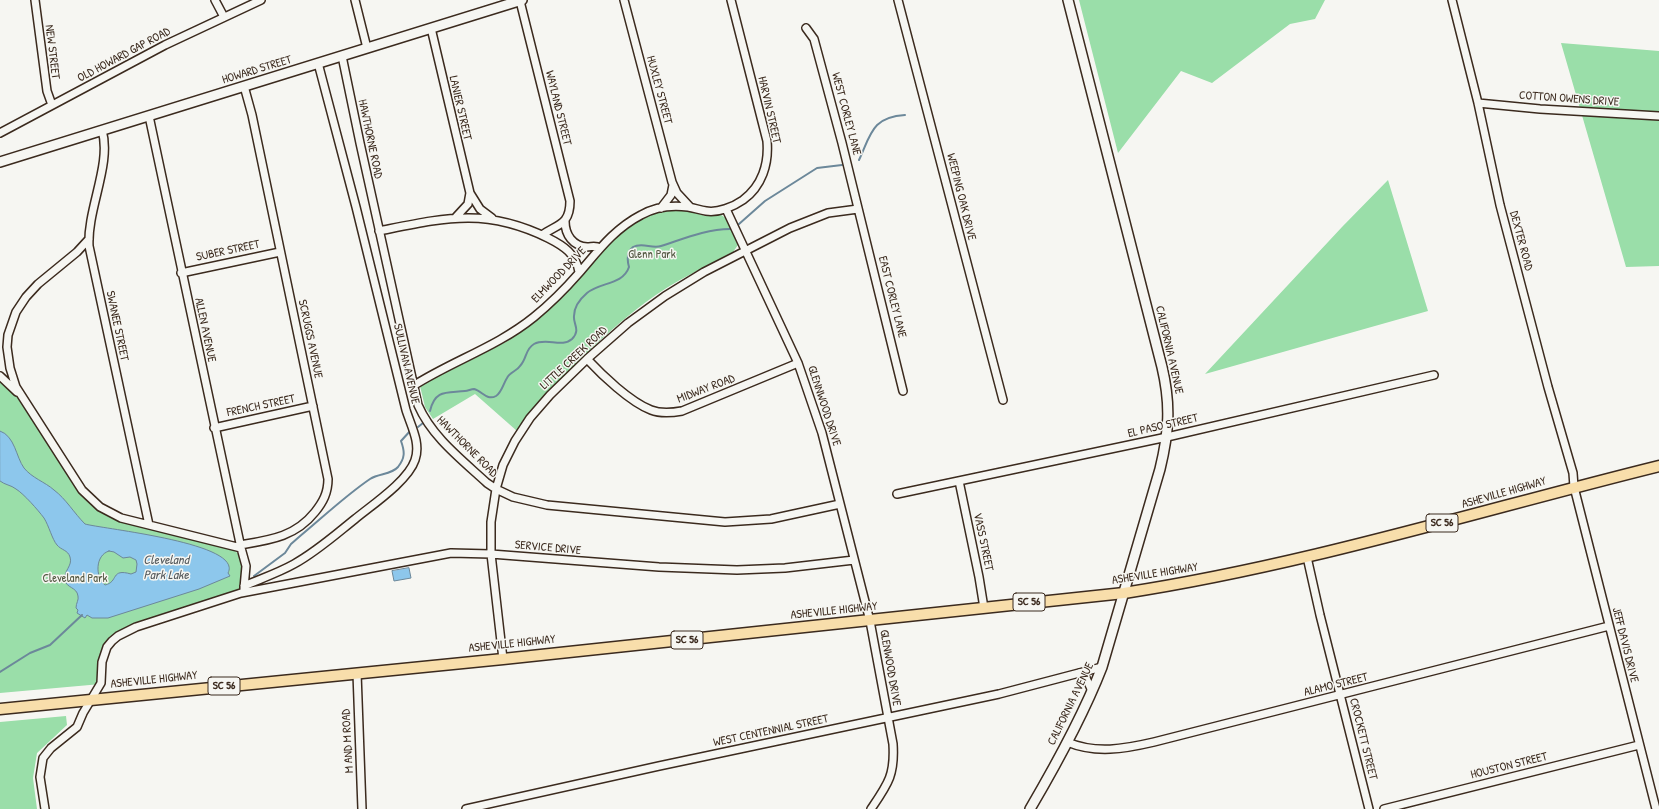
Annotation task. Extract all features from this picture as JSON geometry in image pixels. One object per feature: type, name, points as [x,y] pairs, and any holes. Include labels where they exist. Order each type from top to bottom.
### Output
[{"type":"main road","name":"HOWARD STREET","points":[[0,162],[521,0]]},
{"type":"main road","name":"CALIFORNIA AVENUE","points":[[1030,809],[1067,742],[1102,667],[1160,470],[1167,437],[1168,402],[1165,378],[1068,0]]},
{"type":"main road","name":"ASHEVILLE HIGHWAY","points":[[0,709],[503,659],[1124,593],[1173,585],[1307,557],[1468,517],[1574,487],[1659,466]]},
{"type":"street","name":"NEW STREET","points":[[35,0],[46,91],[52,105]]},
{"type":"street","points":[[215,0],[224,17]]},
{"type":"street","name":"OLD HOWARD GAP ROAD","points":[[0,133],[165,46],[261,0]]},
{"type":"street","points":[[356,0],[367,48]]},
{"type":"street","name":"WAYLAND STREET","points":[[521,0],[570,201],[569,211],[565,222]]},
{"type":"street","name":"HUXLEY STREET","points":[[624,0],[673,185],[690,207]]},
{"type":"street","name":"HARVIN STREET","points":[[726,208],[743,200],[756,186],[765,169],[768,150],[767,141],[730,0]]},
{"type":"street","name":"WEEPING OAK DRIVE","points":[[898,0],[1003,400]]},
{"type":"street","name":"DEXTER ROAD","points":[[1452,0],[1478,103],[1500,205],[1548,387],[1573,473],[1574,487]]},
{"type":"street","name":"LANIER STREET","points":[[431,28],[470,193],[480,209],[495,220]]},
{"type":"street","name":"WEST CORLEY LANE","points":[[806,28],[814,39],[858,208]]},
{"type":"street","name":"HAWTHORNE ROAD","points":[[342,56],[418,405],[432,430],[472,469],[496,490],[513,497],[547,505],[725,522],[771,519],[840,504]]},
{"type":"street","name":"SULLIVAN AVENUE","points":[[244,589],[292,565],[333,537],[376,503],[404,477],[413,466],[417,452],[415,437],[406,410],[362,230],[318,63]]},
{"type":"street","name":"SCRUGGS AVENUE","points":[[241,546],[273,538],[295,530],[312,516],[323,501],[328,486],[328,479],[313,406],[244,86]]},
{"type":"street","name":"COTTON OWENS DRIVE","points":[[1478,103],[1540,109],[1659,116]]},
{"type":"street","name":"ALLEN AVENUE","points":[[149,116],[214,428],[246,566],[244,589]]},
{"type":"street","name":"SWANEE STREET","points":[[102,130],[105,153],[90,226],[89,239],[116,376],[149,525]]},
{"type":"street","points":[[661,208],[671,195],[673,185]]},
{"type":"street","points":[[456,217],[468,204],[470,193]]},
{"type":"street","name":"ELMWOOD DRIVE","points":[[413,386],[437,371],[488,347],[517,330],[545,307],[579,272],[613,233],[629,221],[642,214],[661,208],[677,206],[711,211],[726,208]]},
{"type":"street","name":"GLENNWOOD DRIVE","points":[[726,208],[798,363],[822,433],[870,621]]},
{"type":"street","name":"LITTLE CREEK ROAD","points":[[503,659],[491,554],[491,522],[496,490],[509,453],[522,429],[550,395],[587,359],[628,323],[665,296],[704,272],[746,252],[790,228],[828,213],[858,208]]},
{"type":"street","name":"EAST CORLEY LANE","points":[[858,208],[903,391]]},
{"type":"street","points":[[379,231],[456,217],[495,220],[515,225],[542,235],[571,252],[575,258],[579,272]]},
{"type":"street","points":[[542,235],[565,222],[566,231],[575,243],[585,247],[596,246],[600,248]]},
{"type":"street","points":[[89,239],[77,252],[38,284],[22,302],[11,323],[7,341],[8,358],[12,378],[20,395],[75,480],[91,499],[105,510],[121,518],[241,546]]},
{"type":"street","name":"SUBER STREET","points":[[181,273],[280,252]]},
{"type":"street","name":"MIDWAY ROAD","points":[[587,359],[605,376],[641,405],[656,411],[671,413],[682,411],[798,363]]},
{"type":"street","name":"EL PASO STREET","points":[[896,494],[1167,437],[1434,375]]},
{"type":"street","points":[[0,376],[20,395]]},
{"type":"street","name":"FRENCH STREET","points":[[214,428],[313,406]]},
{"type":"street","name":"VASS STREET","points":[[958,481],[979,577],[984,608]]},
{"type":"street","name":"JEFF DAVIS DRIVE","points":[[1574,487],[1656,809]]},
{"type":"street","name":"SERVICE DRIVE","points":[[244,589],[439,554],[464,552],[652,566],[737,570],[785,568],[854,560]]},
{"type":"street","name":"CROCKETT STREET","points":[[1307,557],[1369,809]]},
{"type":"street","points":[[44,809],[40,777],[43,758],[51,748],[78,727],[83,713],[101,683],[102,662],[107,647],[118,636],[136,627],[244,589]]},
{"type":"street","name":"GLENWOOD DRIVE","points":[[870,621],[893,744],[893,768],[888,784],[871,809]]},
{"type":"street","name":"ALAMO STREET","points":[[1067,742],[1093,750],[1132,747],[1234,723],[1609,626]]},
{"type":"street","name":"WEST CENTENNIAL STREET","points":[[466,809],[658,766],[999,694],[1102,667]]},
{"type":"street","name":"M AND M ROAD","points":[[357,673],[362,809]]},
{"type":"street","points":[[1079,673],[1086,678],[1092,691]]},
{"type":"street","name":"HOUSTON STREET","points":[[1384,809],[1639,745]]},
{"type":"green space","points":[[1079,0],[1325,0],[1315,19],[1290,24],[1212,83],[1181,71],[1118,153]]},
{"type":"green space","points":[[1561,43],[1659,51],[1659,266],[1626,267]]},
{"type":"green space","points":[[1388,180],[1428,311],[1205,374],[1342,227]]},
{"type":"green space","name":"Glenn Park","points":[[675,210],[691,211],[705,216],[720,214],[727,219],[738,245],[733,252],[689,275],[646,302],[611,330],[561,379],[517,431],[475,394],[433,419],[425,407],[420,386],[448,368],[506,342],[537,319],[563,297],[609,244],[631,224],[658,212]]},
{"type":"green space","name":"Cleveland Park","points":[[0,376],[13,388],[69,470],[110,513],[225,543],[245,559],[241,593],[136,627],[107,647],[101,684],[0,693]]},
{"type":"green space","points":[[66,716],[67,725],[37,753],[33,778],[37,809],[0,809],[0,722]]},
{"type":"water","name":"Cleveland Park Lake","points":[[0,431],[9,437],[24,468],[31,475],[58,494],[85,524],[169,539],[215,553],[227,562],[228,573],[230,576],[199,589],[108,618],[92,618],[87,615],[85,618],[77,613],[77,593],[74,589],[67,585],[65,580],[65,574],[71,560],[69,555],[57,545],[44,518],[31,502],[16,489],[0,481]],"holes":[[[109,551],[114,552],[123,558],[130,557],[136,560],[136,572],[131,574],[117,574],[112,581],[105,585],[99,577],[99,561],[104,553]]]},
{"type":"water","points":[[409,568],[411,578],[394,581],[392,571]]},
{"type":"waterway","points":[[859,160],[870,135],[879,123],[894,116],[905,115]]},
{"type":"waterway","points":[[739,224],[765,201],[817,168],[842,165]]},
{"type":"waterway","points":[[430,411],[435,399],[447,392],[474,389],[487,397],[496,396],[501,390],[508,376],[519,368],[531,346],[539,342],[564,343],[572,339],[576,333],[574,316],[578,303],[584,295],[592,289],[617,280],[626,273],[629,267],[629,254],[633,247],[640,245],[658,247],[703,233],[721,229],[730,229]]},
{"type":"waterway","points":[[418,427],[423,423]]},
{"type":"waterway","points":[[254,576],[285,553],[291,544],[370,479],[395,470],[402,461],[404,455],[401,441],[411,430]]},
{"type":"waterway","points":[[0,672],[30,653],[50,645],[82,615]]}]
